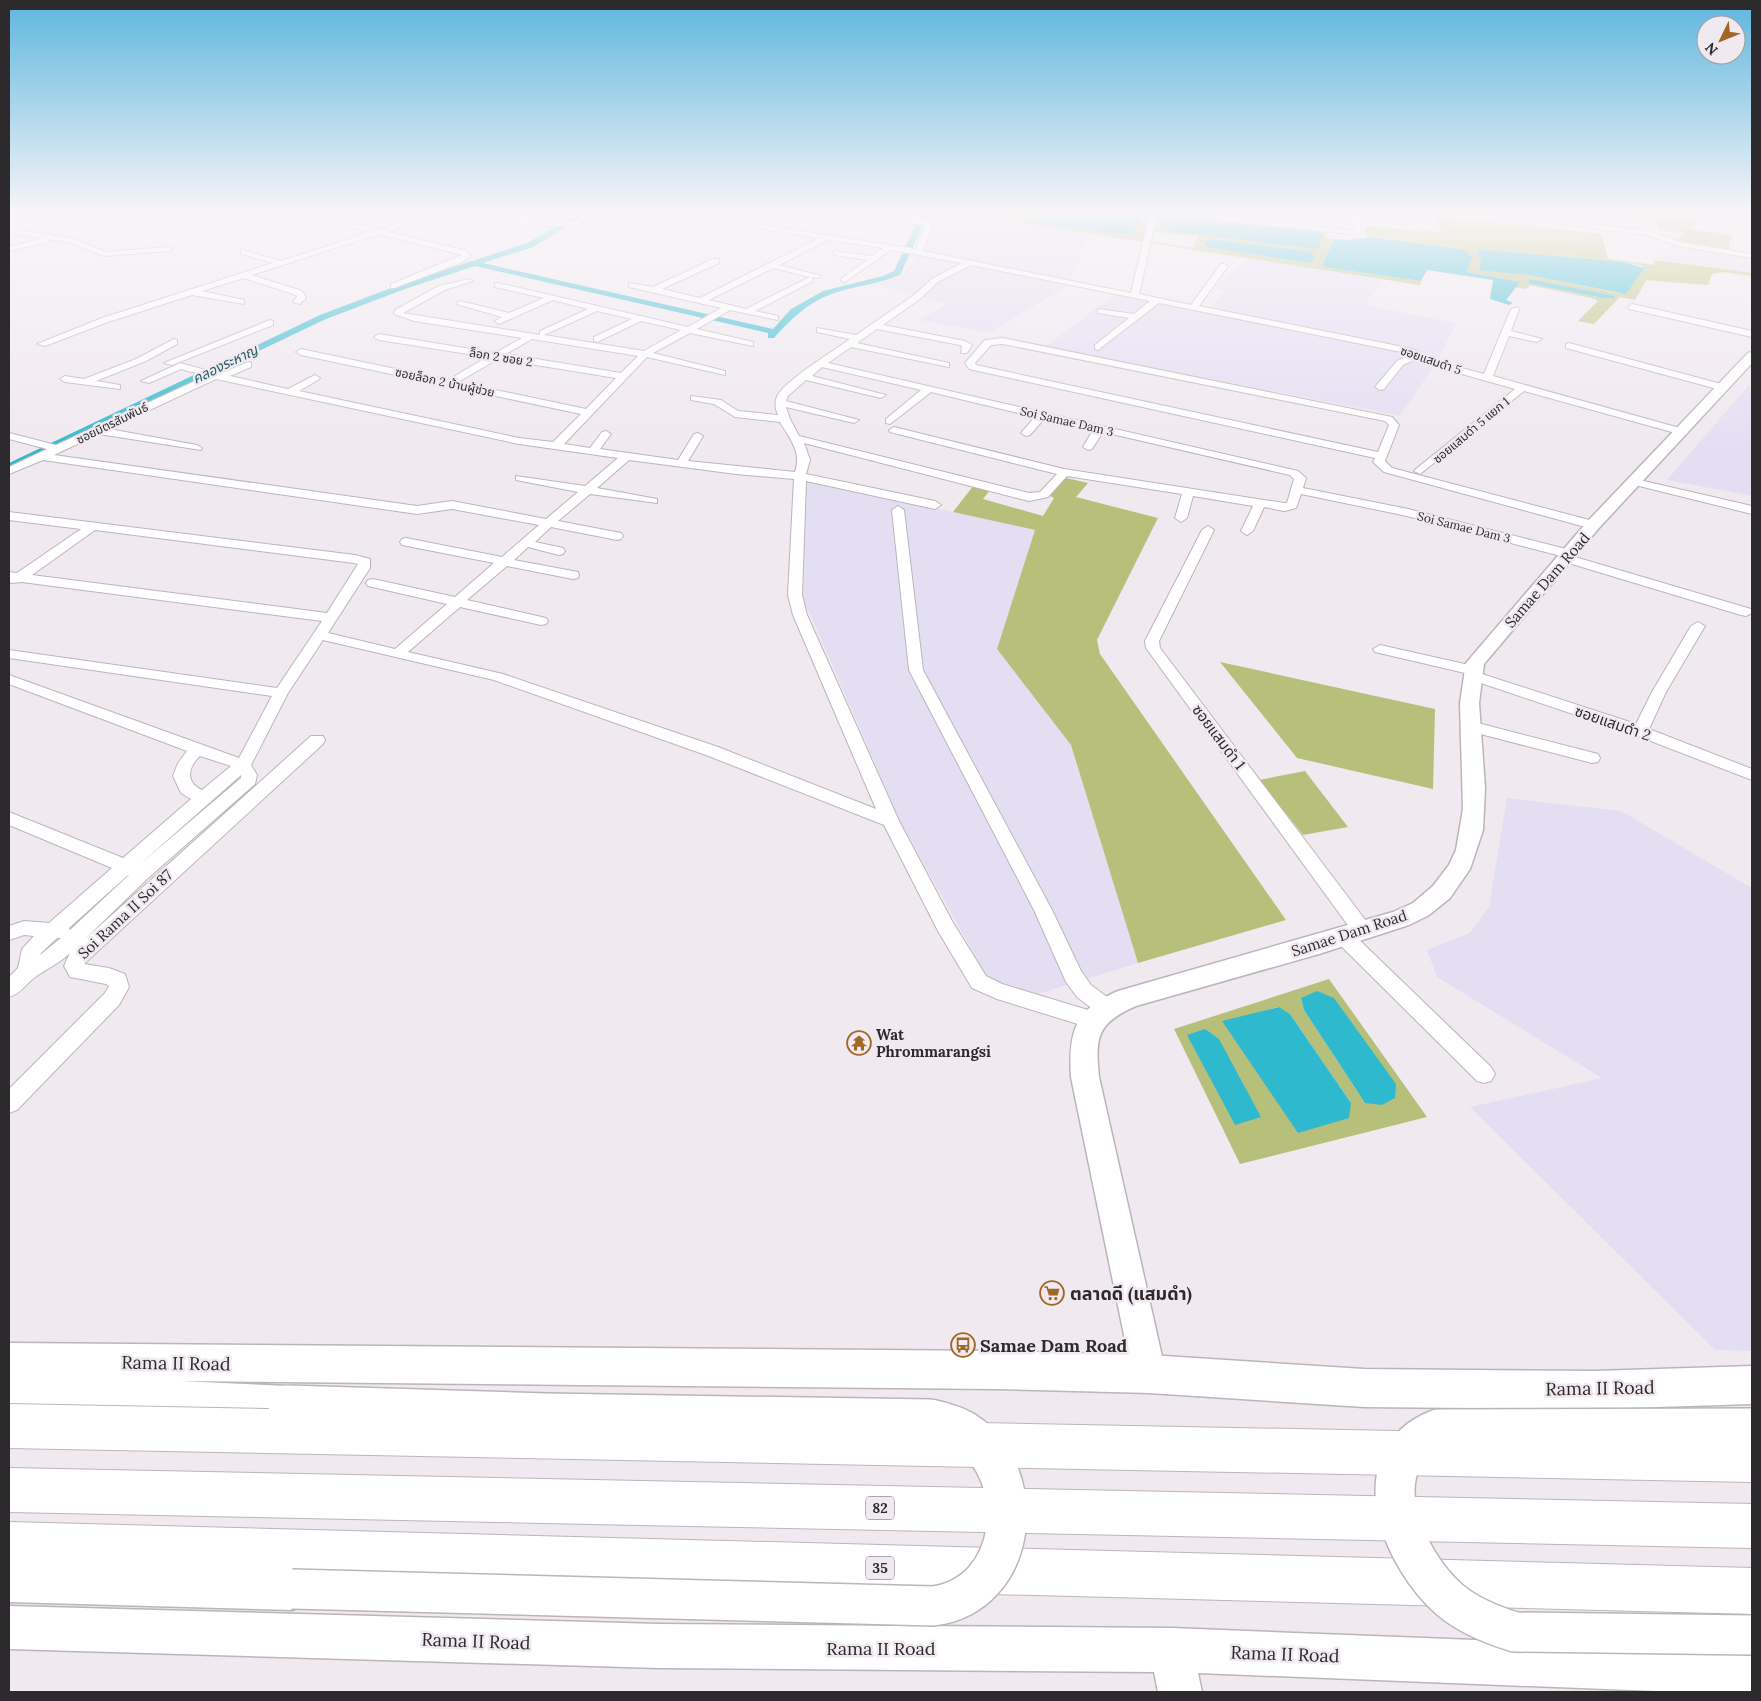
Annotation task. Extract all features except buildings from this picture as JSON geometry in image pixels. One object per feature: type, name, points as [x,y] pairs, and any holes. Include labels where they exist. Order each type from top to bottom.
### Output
[{"type":"highway","points":[[9,1426],[1752,1460]]},
{"type":"highway","points":[[9,1437],[1752,1472]]},
{"type":"highway","name":"82","points":[[9,1490],[1752,1526]]},
{"type":"highway","name":"35","points":[[9,1545],[1752,1591]]},
{"type":"main road","name":"Rama II Road","points":[[9,1361],[996,1370],[1149,1374],[1364,1388],[1595,1390],[1752,1385]]},
{"type":"main road","points":[[9,1392],[288,1405],[556,1414],[930,1419],[950,1423],[971,1436],[989,1455],[1002,1480],[1008,1524],[1004,1545],[992,1572],[972,1592],[948,1604],[927,1606],[9,1581]]},
{"type":"main road","points":[[1752,1428],[1438,1428],[1419,1437],[1404,1452],[1396,1476],[1396,1505],[1405,1536],[1421,1567],[1443,1593],[1469,1614],[1492,1626],[1515,1632],[1752,1635]]},
{"type":"main road","name":"Rama II Road","points":[[9,1627],[659,1646],[1172,1650],[1752,1672]]},
{"type":"main road","points":[[1172,1650],[1180,1692]]},
{"type":"street","points":[[42,344],[105,320],[186,293]]},
{"type":"street","points":[[197,293],[241,302]]},
{"type":"street","points":[[297,302],[302,298],[299,293]]},
{"type":"street","points":[[429,293],[398,312],[398,314],[644,354],[722,373]]},
{"type":"street","points":[[537,293],[750,344]]},
{"type":"street","points":[[670,293],[775,318]]},
{"type":"street","points":[[702,300],[715,293]]},
{"type":"street","points":[[748,311],[783,293]]},
{"type":"street","points":[[919,293],[877,326],[820,364],[787,390],[780,402],[780,412],[796,438],[804,460],[800,476],[795,595],[816,654],[890,821],[945,926],[979,982],[997,991],[1101,1014]]},
{"type":"street","name":"ซอยแสมดำ 5","points":[[1122,293],[1419,354],[1440,364],[1487,378],[1682,432]]},
{"type":"street","points":[[1193,308],[1204,293]]},
{"type":"street","points":[[500,321],[554,297]]},
{"type":"street","points":[[1098,347],[1156,301]]},
{"type":"street","points":[[460,304],[510,316]]},
{"type":"street","points":[[543,333],[598,307]]},
{"type":"street","points":[[556,446],[644,354],[730,307]]},
{"type":"street","points":[[1632,307],[1752,334]]},
{"type":"street","points":[[1487,378],[1515,310]]},
{"type":"street","points":[[1102,311],[1136,317]]},
{"type":"street","points":[[597,339],[641,318]]},
{"type":"street","points":[[105,320],[132,324]]},
{"type":"street","points":[[169,363],[270,323]]},
{"type":"street","points":[[877,326],[962,343],[967,345],[964,351]]},
{"type":"street","points":[[820,330],[946,365]]},
{"type":"street","points":[[1506,333],[1538,339]]},
{"type":"street","points":[[449,383],[531,336]]},
{"type":"street","name":"ล็อก 2 ซอย 2","points":[[379,337],[623,376]]},
{"type":"street","points":[[1381,456],[980,370],[972,367],[970,363],[988,342],[1003,340],[1388,418],[1394,426],[1379,462],[1383,466],[1404,476],[1593,525]]},
{"type":"street","points":[[85,382],[142,359],[174,342]]},
{"type":"street","points":[[1569,346],[1721,387]]},
{"type":"street","name":"ซอยล็อก 2 บ้านผู้ช่วย","points":[[302,352],[588,412]]},
{"type":"street","points":[[1380,387],[1400,362],[1419,354]]},
{"type":"street","name":"Samae Dam Road","points":[[1101,1014],[1158,989],[1353,934],[1421,908],[1446,887],[1458,871],[1472,833],[1474,797],[1470,726],[1472,673],[1475,663],[1593,525],[1752,356]]},
{"type":"street","name":"ซอยมิตรสัมพันธ์","points":[[9,470],[211,375],[248,364]]},
{"type":"street","name":"Soi Samae Dam 3","points":[[820,364],[1294,473],[1300,478],[1298,490],[1408,513],[1568,556],[1746,612]]},
{"type":"street","points":[[146,381],[180,366],[211,375],[519,441],[736,471],[800,476],[935,505]]},
{"type":"street","points":[[804,377],[881,395]]},
{"type":"street","points":[[291,391],[315,378]]},
{"type":"street","points":[[65,379],[116,387]]},
{"type":"street","name":"ซอยแสมดำ 5 แยก 1","points":[[1420,472],[1522,388]]},
{"type":"street","points":[[930,389],[892,426],[1064,472],[1260,503],[1290,507],[1298,490]]},
{"type":"street","points":[[695,398],[717,402],[735,414],[784,419]]},
{"type":"street","points":[[780,402],[854,420]]},
{"type":"street","points":[[1026,433],[1042,415]]},
{"type":"street","points":[[1088,447],[1100,428]]},
{"type":"street","points":[[97,430],[197,448]]},
{"type":"street","points":[[593,451],[606,434]]},
{"type":"street","points":[[9,436],[50,450],[417,510],[452,505],[617,536]]},
{"type":"street","points":[[681,463],[698,436]]},
{"type":"street","points":[[796,438],[1029,497],[1044,494],[1064,472]]},
{"type":"street","points":[[398,653],[628,455]]},
{"type":"street","points":[[520,478],[653,501]]},
{"type":"street","points":[[1635,482],[1752,510]]},
{"type":"street","points":[[1181,518],[1190,491]]},
{"type":"street","points":[[1247,531],[1260,503]]},
{"type":"street","points":[[898,510],[916,670],[1043,910],[1073,976],[1101,1014]]},
{"type":"street","points":[[9,516],[355,559],[365,562],[364,568],[332,618],[281,693],[246,772],[134,870],[55,929],[32,950],[27,972]]},
{"type":"street","points":[[9,585],[15,577],[93,526]]},
{"type":"street","name":"ซอยแสมดำ 1","points":[[1208,530],[1152,641],[1153,648],[1353,934],[1484,1074]]},
{"type":"street","points":[[406,542],[573,575]]},
{"type":"street","points":[[525,543],[559,551]]},
{"type":"street","points":[[15,577],[332,618]]},
{"type":"street","points":[[373,583],[541,621]]},
{"type":"street","points":[[1640,731],[1659,692],[1698,626]]},
{"type":"street","points":[[326,638],[398,653],[507,680],[712,751],[890,821]]},
{"type":"street","name":"ซอยแสมดำ 2","points":[[1380,649],[1472,673],[1640,731],[1752,775]]},
{"type":"street","points":[[9,654],[281,693]]},
{"type":"street","points":[[9,679],[96,713],[198,749],[246,772]]},
{"type":"street","points":[[1470,726],[1592,758]]},
{"type":"street","name":"Soi Rama II Soi 87","points":[[9,1103],[112,999],[119,987],[118,980],[109,976],[77,971],[74,966],[78,957],[317,740]]},
{"type":"street","points":[[198,749],[184,762],[181,772],[182,782],[188,791],[204,796]]},
{"type":"street","points":[[9,989],[27,972],[54,957],[204,796],[246,772]]},
{"type":"street","points":[[9,818],[134,870]]},
{"type":"street","points":[[9,933],[24,928],[55,929],[76,935]]},
{"type":"street","points":[[1101,1014],[1086,1030],[1083,1052],[1085,1077],[1149,1374]]},
{"type":"shaded area","points":[[908,293],[1055,293],[989,333],[919,320],[947,304]]},
{"type":"shaded area","points":[[1107,293],[1137,293],[1210,308],[1223,293],[1373,293],[1365,305],[1456,323],[1437,361],[1400,416],[1046,346],[1114,295]]},
{"type":"shaded area","points":[[1748,386],[1752,386],[1752,496],[1667,480]]},
{"type":"shaded area","points":[[805,480],[1036,530],[997,649],[1071,745],[1138,963],[1038,994],[988,979],[901,823],[803,598]]},
{"type":"shaded area","points":[[1507,798],[1621,811],[1752,888],[1752,1351],[1715,1350],[1470,1107],[1602,1078],[1437,977],[1427,950],[1470,933],[1489,907]]},
{"type":"green space","points":[[1569,293],[1603,298],[1614,296],[1601,293],[1639,293],[1635,300],[1620,297],[1594,324],[1578,321],[1598,301]]},
{"type":"green space","points":[[1066,478],[1088,483],[1076,497],[1158,518],[1097,640],[1100,654],[1286,920],[1138,963],[1071,745],[997,649],[1035,530],[953,512],[974,485],[991,489],[983,499],[1043,516],[1054,498],[1048,495]]},
{"type":"green space","points":[[1220,662],[1435,709],[1433,789],[1297,758]]},
{"type":"green space","points":[[1305,771],[1348,827],[1303,835],[1259,780]]},
{"type":"green space","points":[[1329,979],[1427,1117],[1240,1164],[1174,1029]],"holes":[[[1301,998],[1365,1103],[1304,1010]],[[1278,1007],[1290,1014],[1351,1103],[1251,1015]]]},
{"type":"water","points":[[1491,293],[1511,293],[1506,300],[1513,303],[1509,305],[1490,299]]},
{"type":"water","points":[[1579,293],[1602,293],[1615,296],[1614,298]]},
{"type":"water","points":[[1317,991],[1334,998],[1396,1084],[1395,1098],[1382,1105],[1365,1103],[1304,1010],[1301,998]]},
{"type":"water","points":[[1279,1007],[1290,1014],[1351,1103],[1349,1118],[1298,1133],[1222,1021]]},
{"type":"water","points":[[1205,1029],[1219,1039],[1261,1117],[1235,1125],[1187,1035]]},
{"type":"waterway","name":"คลองระหาญ","points":[[9,467],[323,317],[385,293]]},
{"type":"waterway","points":[[606,293],[774,332]]},
{"type":"waterway","points":[[771,336],[794,311],[825,293]]},
{"type":"place","name":"Wat Phrommarangsi","points":[[859,1043]]},
{"type":"place","name":"ตลาดดี (แสมดำ)","points":[[1052,1293]]},
{"type":"place","name":"Samae Dam Road","points":[[963,1345]]}]
